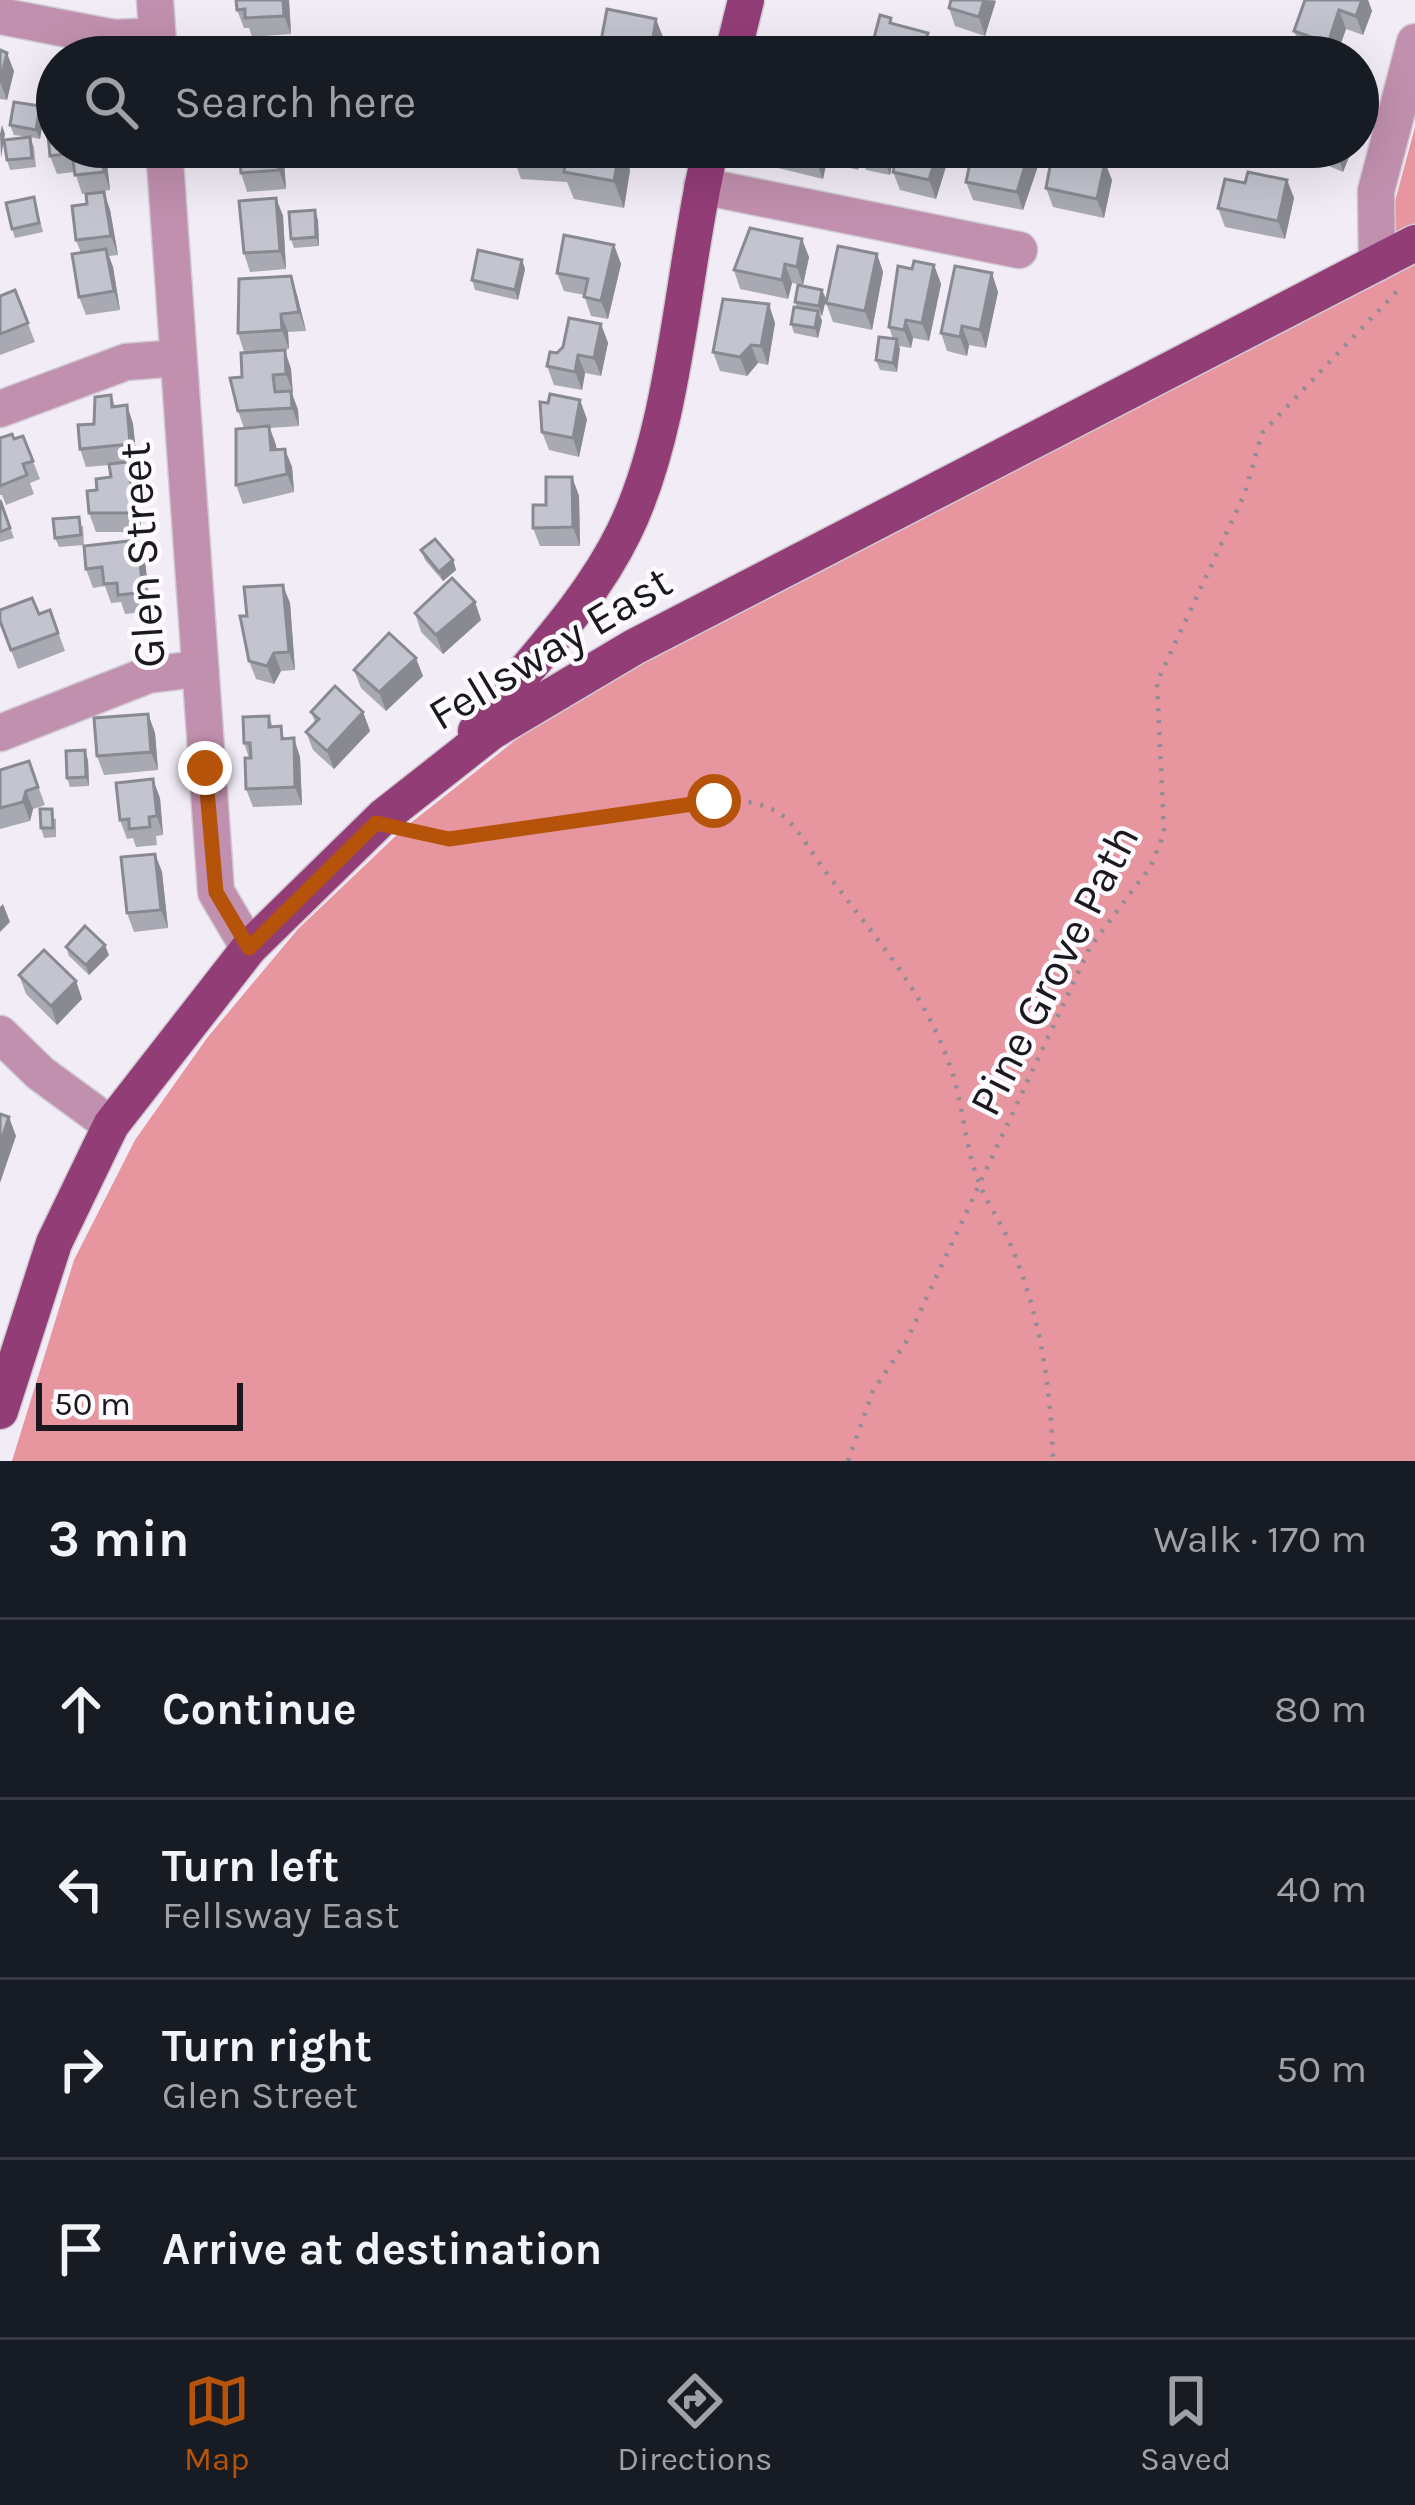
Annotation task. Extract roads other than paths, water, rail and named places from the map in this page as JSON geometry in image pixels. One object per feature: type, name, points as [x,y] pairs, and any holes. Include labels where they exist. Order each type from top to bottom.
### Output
[{"type":"main road","points":[[737,36],[746,0]]},
{"type":"main road","points":[[455,758],[589,591],[626,528],[654,442],[706,168]]},
{"type":"main road","name":"Fellsway East","points":[[2,1401],[54,1243],[110,1125],[249,948],[376,823],[455,758],[634,646],[1400,261]]},
{"type":"street","points":[[0,16],[104,36]]},
{"type":"street","points":[[126,36],[157,31]]},
{"type":"street","points":[[1400,261],[1376,190],[1415,42]]},
{"type":"street","name":"Glen Street","points":[[165,168],[216,892],[249,948]]},
{"type":"street","points":[[701,186],[1019,250]]},
{"type":"street","points":[[0,410],[126,362],[178,358]]},
{"type":"street","points":[[0,733],[148,675],[197,670]]},
{"type":"street","points":[[0,1034],[40,1073],[110,1125]]}]
